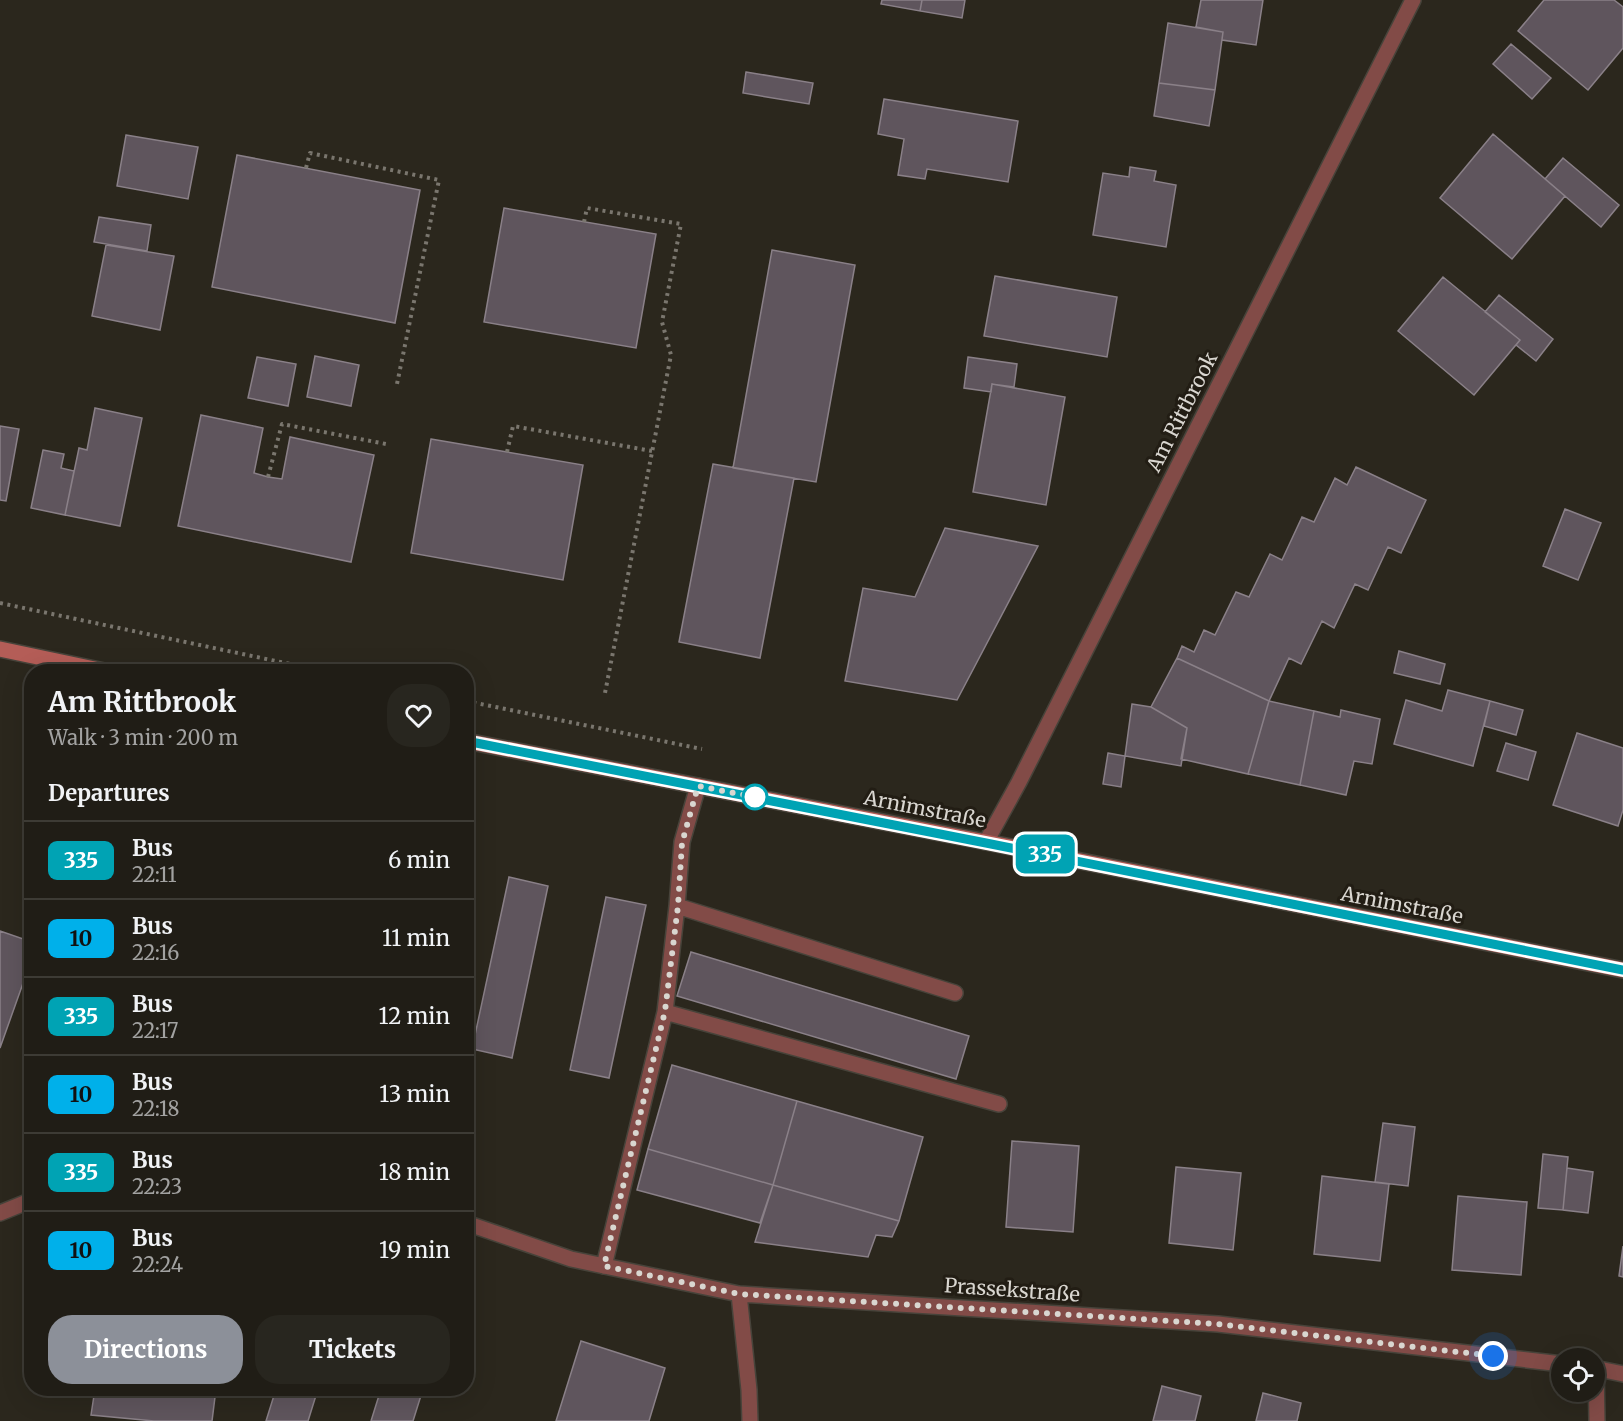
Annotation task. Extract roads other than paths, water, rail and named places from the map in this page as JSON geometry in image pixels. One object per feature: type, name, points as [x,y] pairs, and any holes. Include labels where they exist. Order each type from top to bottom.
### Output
[{"type":"main road","points":[[0,649],[57,664]]},
{"type":"main road","name":"Arnimstraße","points":[[474,743],[1623,970]]},
{"type":"street","name":"Am Rittbrook","points":[[986,843],[1413,0]]},
{"type":"street","points":[[604,1266],[665,1011],[678,906],[682,843],[698,786]]},
{"type":"street","points":[[678,906],[956,993]]},
{"type":"street","points":[[665,1011],[999,1104]]},
{"type":"street","points":[[0,1213],[24,1203]]},
{"type":"street","name":"Prassekstraße","points":[[474,1226],[571,1259],[739,1294],[1218,1324],[1551,1363]]},
{"type":"street","points":[[739,1294],[750,1421]]},
{"type":"street","points":[[1605,1370],[1623,1374]]},
{"type":"street","points":[[1596,1402],[1597,1421]]}]
